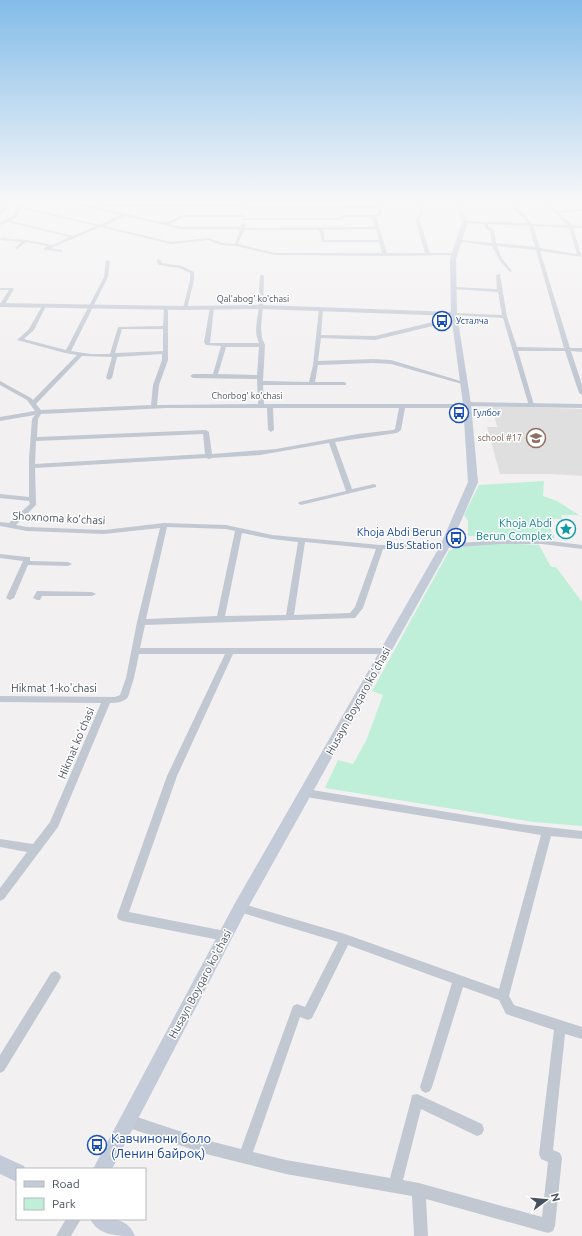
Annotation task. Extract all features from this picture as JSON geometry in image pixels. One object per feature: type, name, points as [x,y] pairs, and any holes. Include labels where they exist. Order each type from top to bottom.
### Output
[{"type":"main road","name":"Husayn Boyqaro ko'chasi","points":[[103,1168],[240,908],[445,546],[473,482],[470,427],[454,318],[453,259]]},
{"type":"main road","points":[[0,1164],[16,1172]]},
{"type":"main road","points":[[101,1220],[125,1236]]},
{"type":"street","points":[[499,259],[510,271]]},
{"type":"street","points":[[541,259],[567,350],[582,393]]},
{"type":"street","points":[[159,260],[161,264],[180,267],[192,272],[192,280],[185,308]]},
{"type":"street","points":[[67,352],[106,277],[108,261]]},
{"type":"street","points":[[498,275],[505,317],[531,405]]},
{"type":"street","points":[[261,405],[260,380],[262,345],[259,338],[262,276]]},
{"type":"street","points":[[453,288],[500,291]]},
{"type":"street","points":[[0,289],[12,289],[1,305]]},
{"type":"street","name":"Qal'abog' ko'chasi","points":[[1,305],[166,308],[261,307],[321,309],[454,318],[505,317]]},
{"type":"street","points":[[44,306],[32,330],[20,340],[81,354],[114,355],[164,352]]},
{"type":"street","points":[[154,406],[156,385],[165,360],[166,308]]},
{"type":"street","points":[[212,308],[207,342],[208,344],[262,345]]},
{"type":"street","points":[[312,383],[317,363],[321,309]]},
{"type":"street","points":[[318,336],[375,338],[454,318]]},
{"type":"street","points":[[109,378],[120,328],[165,327]]},
{"type":"street","points":[[215,376],[224,345]]},
{"type":"street","points":[[515,349],[582,350]]},
{"type":"street","points":[[32,404],[81,354]]},
{"type":"street","points":[[317,363],[373,361],[391,362],[464,383]]},
{"type":"street","points":[[193,376],[344,384]]},
{"type":"street","points":[[0,383],[29,398],[39,412],[35,419],[35,439],[32,466],[33,505],[10,526]]},
{"type":"street","points":[[270,405],[271,430]]},
{"type":"street","points":[[467,405],[582,406]]},
{"type":"street","name":"Сhorbog' ko'chasi","points":[[0,419],[39,412],[154,406],[467,405]]},
{"type":"street","points":[[32,466],[208,457],[276,451],[331,441],[395,432],[398,430],[402,406]]},
{"type":"street","points":[[35,439],[206,432],[208,457]]},
{"type":"street","points":[[331,441],[350,492]]},
{"type":"street","points":[[301,503],[374,486]]},
{"type":"street","points":[[0,496],[33,499]]},
{"type":"street","name":"Shoxnoma ko'chasi","points":[[0,524],[27,529],[104,532],[164,525],[226,527],[272,537],[380,547],[445,546],[500,542],[542,542],[582,547]]},
{"type":"street","name":"Hikmat ko'chasi","points":[[0,896],[54,824],[107,700],[116,700],[124,697],[130,678],[140,622],[164,525]]},
{"type":"street","points":[[220,619],[239,530]]},
{"type":"street","points":[[290,617],[302,540]]},
{"type":"street","points":[[140,622],[352,616],[360,608],[380,547]]},
{"type":"street","points":[[0,556],[27,559],[10,598]]},
{"type":"street","points":[[25,563],[68,564]]},
{"type":"street","points":[[37,598],[40,593],[92,594]]},
{"type":"street","points":[[135,651],[385,651]]},
{"type":"street","points":[[225,936],[122,916],[172,776],[230,652]]},
{"type":"street","name":"Hikmat 1-ko'chasi","points":[[0,699],[107,700]]},
{"type":"street","points":[[306,793],[520,828],[582,835]]},
{"type":"street","points":[[547,831],[503,996],[510,1010],[582,1033]]},
{"type":"street","points":[[0,843],[35,849]]},
{"type":"street","points":[[240,908],[345,939],[503,996]]},
{"type":"street","points":[[245,1157],[297,1010],[308,1014],[345,939]]},
{"type":"street","points":[[0,1067],[55,977]]},
{"type":"street","points":[[426,1087],[459,980]]},
{"type":"street","points":[[128,1121],[186,1141],[245,1157],[286,1167],[418,1190],[548,1226],[555,1158],[546,1154],[560,1026]]},
{"type":"street","points":[[395,1186],[417,1100],[477,1129]]},
{"type":"street","points":[[418,1190],[421,1236]]},
{"type":"street","points":[[63,1236],[73,1220]]},
{"type":"shaded area","name":"school #17","points":[[492,406],[582,409],[582,476],[552,474],[500,474],[487,427],[497,427]]},
{"type":"green space","points":[[544,481],[543,496],[557,501],[579,515],[561,515],[562,519],[546,519],[555,538],[468,536],[468,521],[464,515],[479,485]]},
{"type":"green space","points":[[498,543],[539,545],[551,567],[556,567],[582,602],[582,826],[533,822],[325,788],[338,760],[353,764],[366,741],[383,695],[372,691],[449,551],[456,547]]},
{"type":"place","name":"Усталча","points":[[442,321]]},
{"type":"place","name":"Гулбоғ","points":[[459,413]]},
{"type":"place","name":"school #17","points":[[536,438]]},
{"type":"place","name":"Khoja Abdi Berun Complex","points":[[566,529]]},
{"type":"place","name":"Khoja Abdi Berun Bus Station","points":[[456,538]]},
{"type":"place","name":"Кавчинони боло (Ленин байроқ)","points":[[97,1145]]}]
